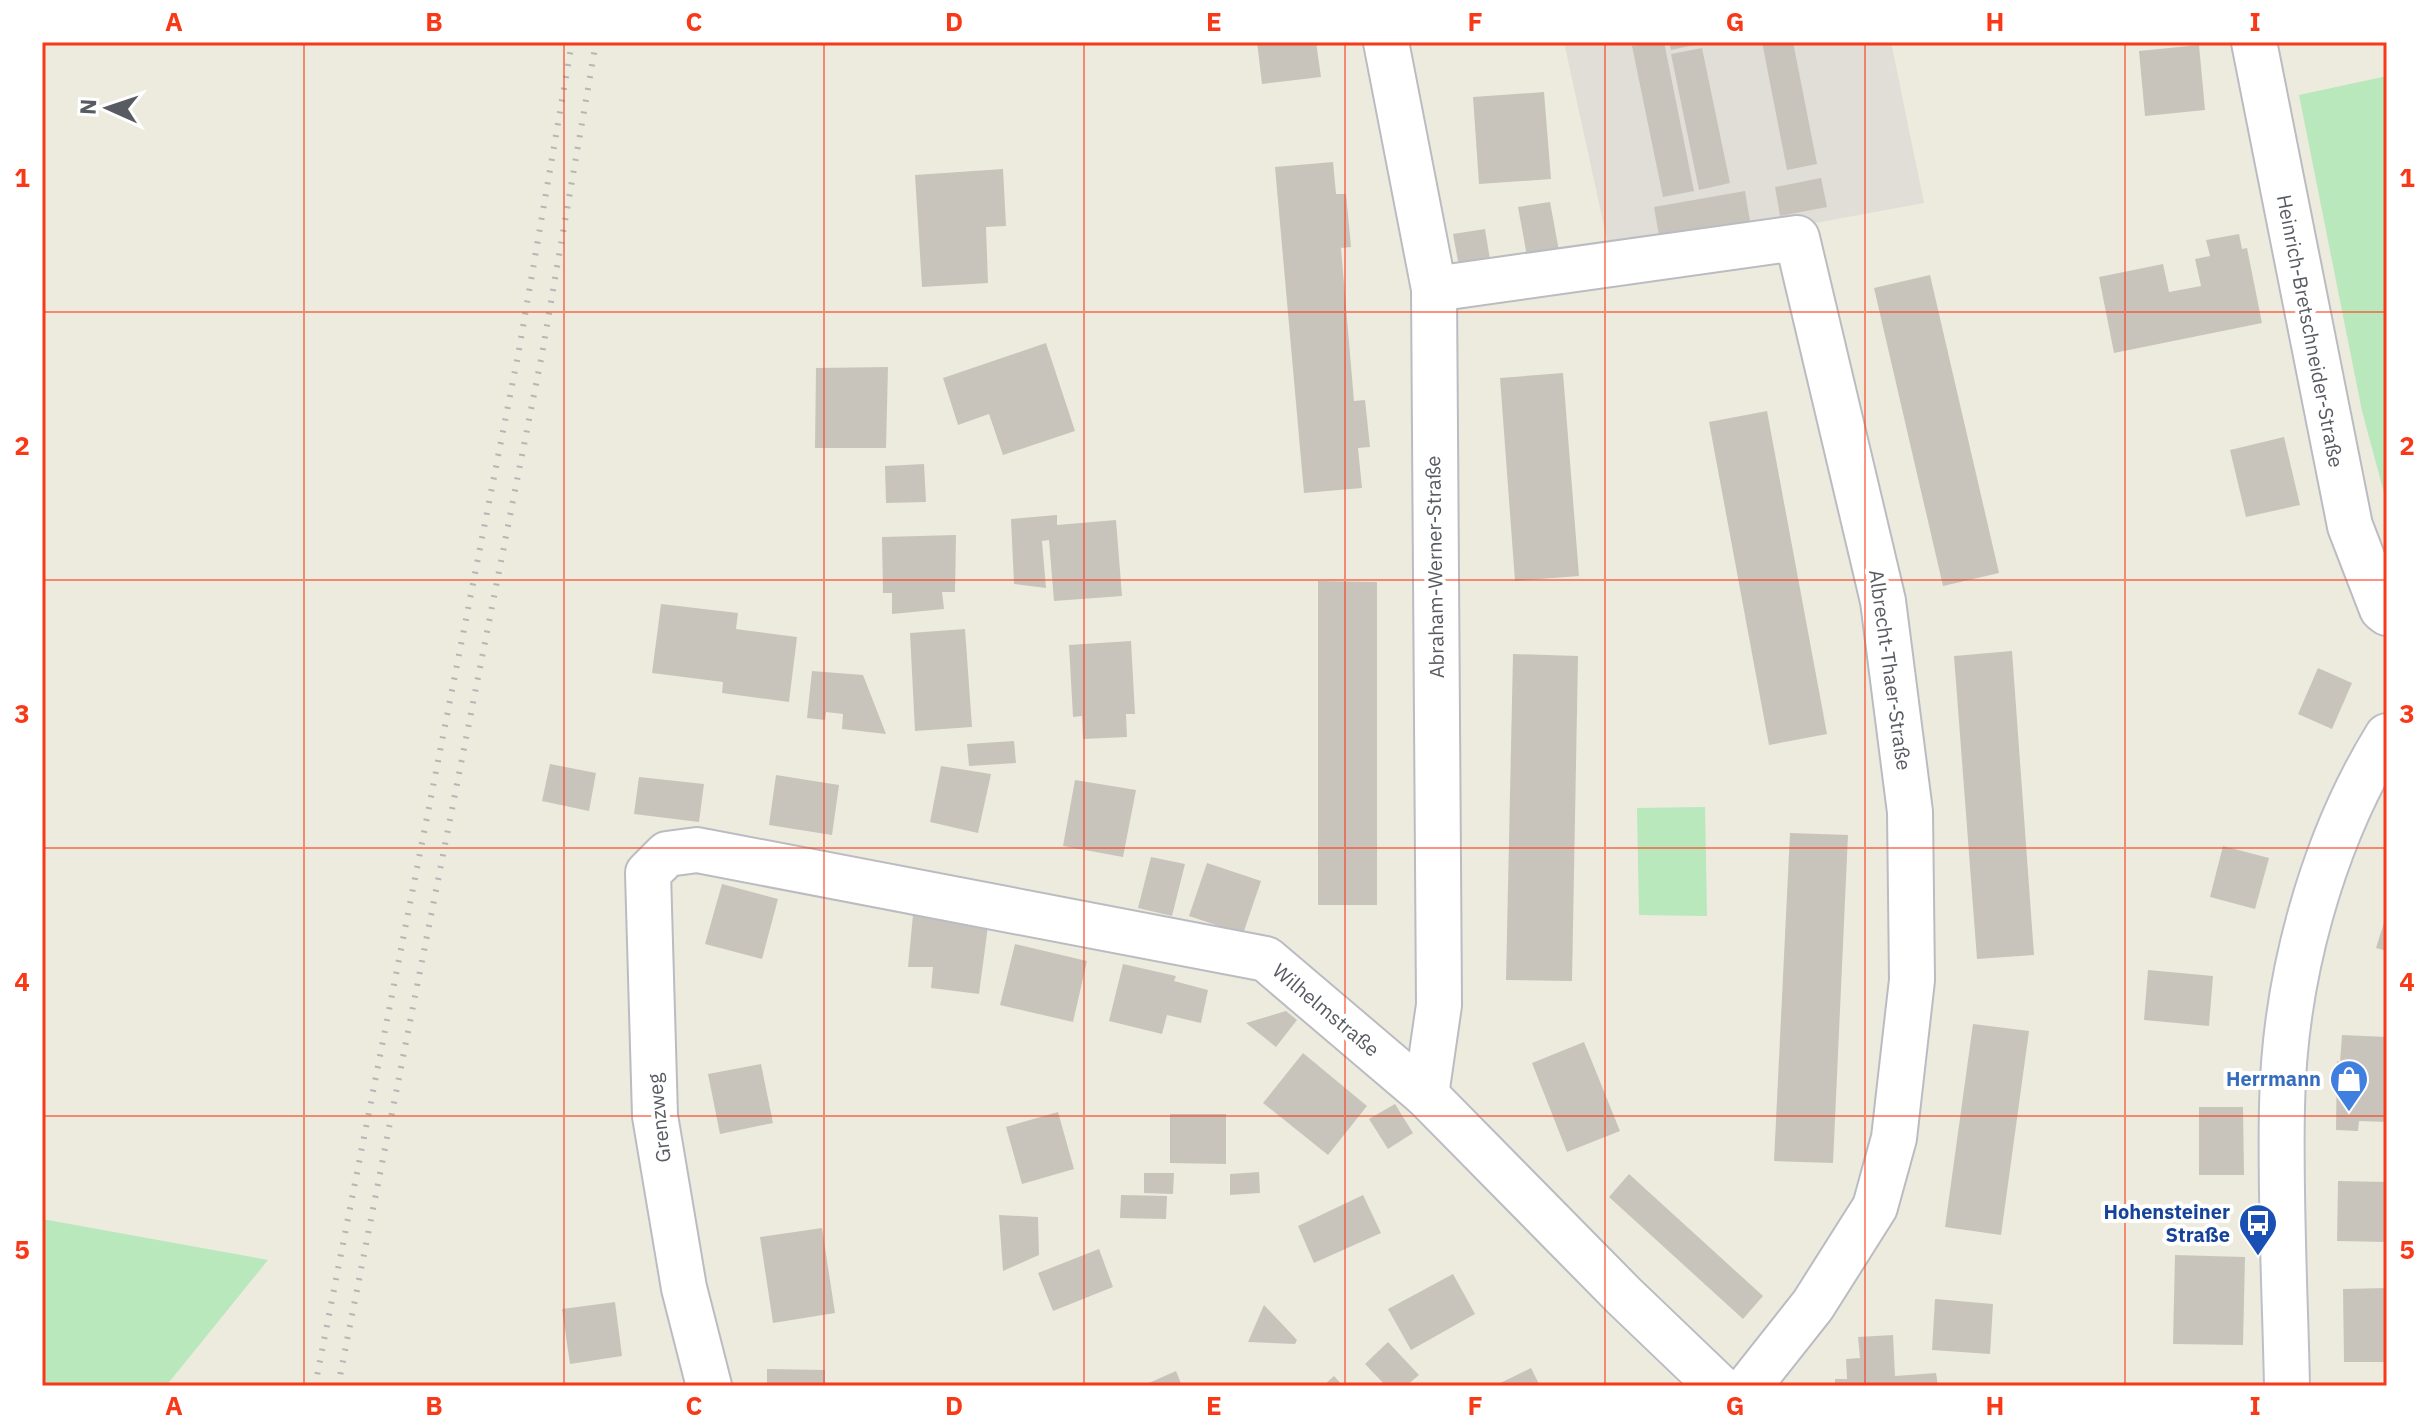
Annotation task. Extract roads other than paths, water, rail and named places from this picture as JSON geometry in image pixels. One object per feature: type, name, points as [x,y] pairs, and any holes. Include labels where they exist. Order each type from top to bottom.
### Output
[{"type":"street","name":"Abraham-Werner-Straße","points":[[1386,42],[1434,289],[1439,1005],[1426,1095]]},
{"type":"street","name":"Heinrich-Bretschneider-Straße","points":[[2254,42],[2350,526],[2382,609],[2387,613]]},
{"type":"street","name":"Albrecht-Thaer-Straße","points":[[1434,289],[1797,238],[1883,601],[1910,812],[1912,980],[1894,1138],[1875,1207],[1813,1305],[1749,1386]]},
{"type":"street","points":[[2287,1386],[2282,1105],[2291,1006],[2310,921],[2334,847],[2387,736]]},
{"type":"street","name":"Wilhelmstraße","points":[[667,854],[697,850],[1266,959],[1426,1095],[1624,1296],[1718,1386]]},
{"type":"street","name":"Grenzweg","points":[[667,854],[648,873],[655,1116],[684,1288],[709,1386]]},
{"type":"railway","points":[[315,1386],[519,350],[572,42]]},
{"type":"railway","points":[[338,1386],[542,354],[596,42]]},
{"type":"place","name":"Herrmann","points":[[2349,1113]]},
{"type":"place","name":"Hohensteiner Straße","points":[[2258,1257]]}]
